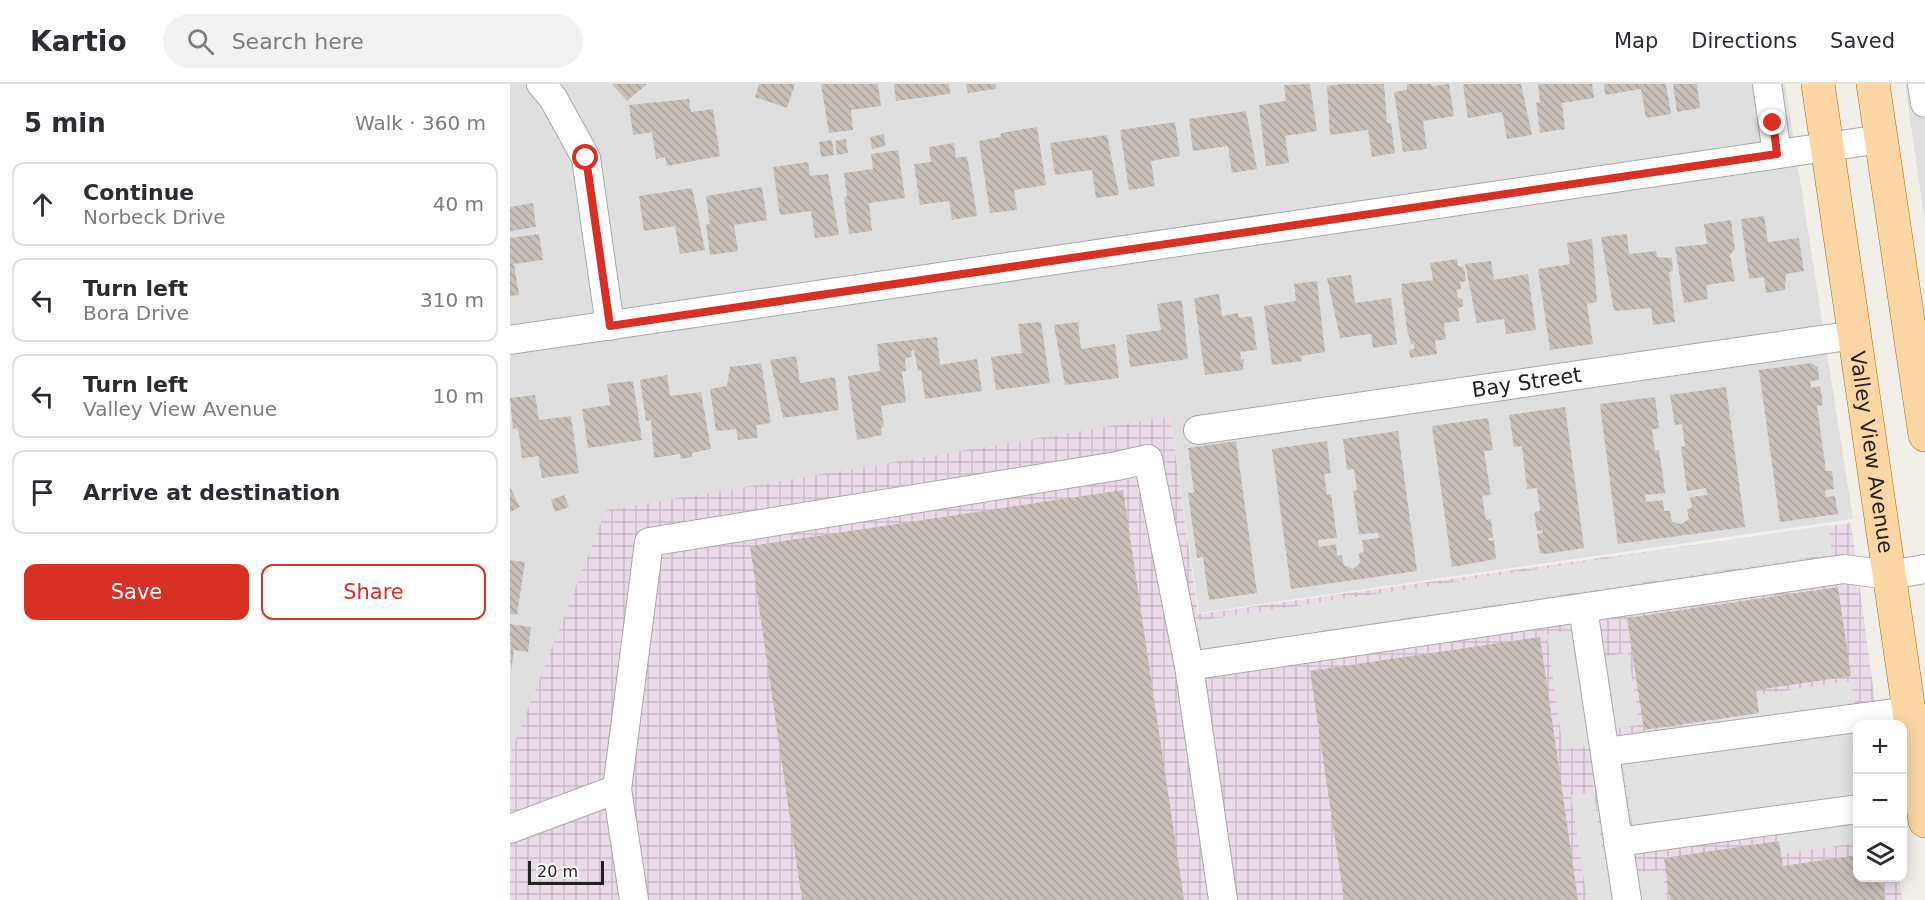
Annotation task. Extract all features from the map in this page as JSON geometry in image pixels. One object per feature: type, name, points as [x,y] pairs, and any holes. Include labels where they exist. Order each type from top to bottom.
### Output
[{"type":"main road","name":"Valley View Avenue","points":[[1818,84],[1909,711],[1916,808]]},
{"type":"main road","points":[[1873,84],[1925,435]]},
{"type":"street","points":[[541,84],[553,98],[586,158],[610,326]]},
{"type":"street","points":[[1767,84],[1777,154]]},
{"type":"street","points":[[1922,84],[1925,103]]},
{"type":"street","points":[[510,340],[1881,138]]},
{"type":"street","name":"Bay Street","points":[[1198,430],[1855,335]]},
{"type":"street","points":[[634,900],[617,789],[649,543],[1148,459],[1189,666],[1223,900]]},
{"type":"street","points":[[1189,666],[1844,569],[1889,575],[1925,569]]},
{"type":"street","points":[[1582,608],[1627,900]]},
{"type":"street","points":[[1605,752],[1909,711]]},
{"type":"street","points":[[510,829],[617,789]]},
{"type":"street","points":[[1618,842],[1853,810]]},
{"type":"shaded area","points":[[510,84],[1785,84],[1853,519],[1199,613],[1170,416],[510,755]]},
{"type":"shaded area","points":[[1905,84],[1925,84],[1925,223]]},
{"type":"shaded area","points":[[1170,416],[1198,614],[1851,523],[1877,720],[1853,720],[1853,882],[1900,882],[1902,900],[510,900],[510,755],[606,510]]},
{"type":"shaded area","points":[[1828,525],[1832,554],[1201,649],[1197,621]]},
{"type":"shaded area","points":[[1569,631],[1607,656],[1628,653],[1640,725],[1617,728],[1587,746],[1563,750],[1547,634]]},
{"type":"shaded area","points":[[1851,681],[1857,720],[1853,720],[1853,844],[1781,854],[1778,833],[1637,853],[1619,736],[1759,713],[1756,695]]},
{"type":"shaded area","points":[[1594,793],[1605,868],[1638,873],[1662,870],[1666,900],[1587,900],[1571,795]]},
{"type":"building","points":[[612,84],[647,84],[627,101]]},
{"type":"building","points":[[759,84],[795,84],[787,108],[755,97]]},
{"type":"building","points":[[821,84],[878,84],[881,106],[851,110],[853,130],[829,133]]},
{"type":"building","points":[[894,84],[949,84],[950,94],[896,101]]},
{"type":"building","points":[[966,84],[996,84],[996,89],[968,93]]},
{"type":"building","points":[[1310,84],[1317,131],[1285,136],[1289,163],[1266,166],[1259,105],[1286,101],[1284,85]]},
{"type":"building","points":[[1384,84],[1387,123],[1391,123],[1395,153],[1372,157],[1368,130],[1330,135],[1327,86]]},
{"type":"building","points":[[1407,84],[1431,84],[1432,86],[1449,84],[1454,116],[1423,121],[1427,149],[1403,152],[1394,92],[1407,90]]},
{"type":"building","points":[[1521,84],[1532,135],[1507,139],[1502,112],[1468,118],[1463,85]]},
{"type":"building","points":[[1538,84],[1592,84],[1594,98],[1562,103],[1565,129],[1540,133],[1536,103],[1540,102]]},
{"type":"building","points":[[1604,84],[1666,84],[1671,114],[1646,118],[1641,89],[1605,95]]},
{"type":"building","points":[[1673,84],[1697,84],[1700,108],[1677,112]]},
{"type":"building","points":[[689,99],[691,112],[713,109],[720,156],[667,166],[665,157],[656,159],[652,132],[633,135],[629,105]]},
{"type":"building","points":[[1246,111],[1257,169],[1232,173],[1228,146],[1193,151],[1189,119]]},
{"type":"building","points":[[1175,122],[1180,156],[1151,161],[1155,186],[1129,190],[1120,130]]},
{"type":"building","points":[[1037,127],[1046,185],[1014,190],[1017,210],[990,213],[979,141],[1000,137],[1001,133]]},
{"type":"building","points":[[884,134],[885,146],[872,149],[870,137]]},
{"type":"building","points":[[1107,135],[1119,195],[1096,198],[1092,170],[1055,175],[1050,143]]},
{"type":"building","points":[[846,139],[848,153],[837,155],[835,141]]},
{"type":"building","points":[[832,140],[834,155],[821,157],[819,142]]},
{"type":"building","points":[[954,143],[956,158],[967,156],[977,216],[952,220],[949,201],[920,205],[914,164],[931,162],[929,147]]},
{"type":"building","points":[[898,150],[905,198],[869,203],[872,231],[849,234],[844,197],[847,197],[844,173],[873,169],[871,154]]},
{"type":"building","points":[[808,162],[810,176],[828,174],[839,235],[815,238],[811,211],[780,215],[773,167]]},
{"type":"building","points":[[762,187],[767,220],[734,225],[738,251],[710,255],[706,224],[710,224],[706,196]]},
{"type":"building","points":[[692,188],[705,250],[680,254],[675,226],[644,231],[639,196]]},
{"type":"building","points":[[533,203],[536,227],[510,231],[510,207]]},
{"type":"building","points":[[1764,216],[1768,242],[1799,238],[1804,271],[1786,274],[1785,290],[1766,293],[1764,277],[1749,279],[1741,219]]},
{"type":"building","points":[[1731,220],[1735,249],[1730,255],[1735,281],[1706,285],[1708,299],[1684,303],[1675,247],[1707,244],[1704,224]]},
{"type":"building","points":[[539,234],[543,260],[514,264],[519,295],[510,296],[510,238]]},
{"type":"building","points":[[1627,234],[1629,254],[1656,251],[1657,257],[1672,258],[1673,271],[1669,272],[1675,322],[1653,325],[1651,308],[1614,311],[1601,237]]},
{"type":"building","points":[[1592,239],[1597,302],[1587,304],[1593,344],[1550,350],[1538,269],[1570,264],[1567,243]]},
{"type":"building","points":[[1457,259],[1458,266],[1464,267],[1466,281],[1460,282],[1461,289],[1456,290],[1458,298],[1463,299],[1463,306],[1458,309],[1460,321],[1444,323],[1446,339],[1435,341],[1437,354],[1410,358],[1409,350],[1414,349],[1414,344],[1411,344],[1407,329],[1401,284],[1433,280],[1430,263]]},
{"type":"building","points":[[1491,261],[1494,280],[1528,274],[1536,330],[1506,334],[1504,319],[1477,323],[1465,264]]},
{"type":"building","points":[[1351,275],[1355,303],[1391,298],[1397,344],[1373,348],[1371,334],[1340,338],[1327,278]]},
{"type":"building","points":[[1317,281],[1325,352],[1301,356],[1302,361],[1272,365],[1264,306],[1296,301],[1294,284]]},
{"type":"building","points":[[1219,294],[1222,316],[1238,313],[1239,318],[1252,316],[1257,350],[1240,352],[1241,360],[1244,359],[1243,370],[1205,375],[1194,298]]},
{"type":"building","points":[[1182,300],[1188,359],[1130,367],[1126,335],[1161,330],[1157,304]]},
{"type":"building","points":[[1041,322],[1050,383],[996,390],[991,357],[1022,353],[1018,324]]},
{"type":"building","points":[[1078,322],[1081,349],[1115,344],[1119,378],[1065,385],[1054,325]]},
{"type":"building","points":[[937,337],[940,365],[977,359],[982,391],[925,399],[921,370],[918,371],[914,350],[911,351],[912,357],[905,358],[906,371],[902,371],[906,402],[881,406],[884,427],[881,427],[882,435],[857,440],[848,376],[880,371],[877,344]]},
{"type":"building","points":[[796,356],[800,383],[835,377],[839,410],[783,418],[770,360]]},
{"type":"building","points":[[761,363],[771,423],[756,425],[758,438],[738,440],[736,429],[716,431],[710,389],[727,386],[730,367]]},
{"type":"building","points":[[1811,363],[1818,367],[1819,380],[1810,381],[1811,388],[1820,386],[1823,405],[1817,406],[1826,471],[1832,471],[1834,489],[1825,490],[1826,497],[1835,496],[1838,514],[1780,522],[1759,370]]},
{"type":"building","points":[[667,375],[670,396],[701,392],[711,449],[692,453],[692,457],[681,459],[680,454],[654,458],[651,420],[646,421],[640,380]]},
{"type":"building","points":[[633,381],[642,440],[588,448],[582,409],[610,405],[607,384]]},
{"type":"building","points":[[1726,387],[1745,527],[1618,544],[1600,404],[1655,397],[1659,428],[1652,430],[1655,451],[1659,450],[1665,493],[1645,495],[1646,502],[1663,500],[1664,511],[1670,511],[1672,522],[1681,524],[1689,519],[1687,509],[1692,508],[1690,497],[1707,495],[1706,488],[1687,491],[1681,447],[1685,446],[1682,424],[1675,425],[1670,395]]},
{"type":"building","points":[[535,395],[539,420],[571,416],[579,473],[542,478],[538,456],[522,458],[519,433],[517,428],[513,429],[510,398]]},
{"type":"building","points":[[1565,407],[1584,548],[1545,554],[1540,553],[1537,534],[1543,533],[1542,530],[1537,531],[1534,512],[1540,511],[1537,488],[1527,489],[1522,446],[1514,447],[1509,415]]},
{"type":"building","points":[[1488,418],[1493,450],[1484,451],[1491,495],[1482,496],[1486,520],[1491,519],[1493,538],[1488,538],[1489,541],[1494,540],[1496,559],[1452,567],[1432,426]]},
{"type":"building","points":[[1398,431],[1417,571],[1291,589],[1272,449],[1327,441],[1331,473],[1324,474],[1327,495],[1331,494],[1337,538],[1318,540],[1319,547],[1336,544],[1337,556],[1342,555],[1344,565],[1353,569],[1360,563],[1359,553],[1364,552],[1362,540],[1379,538],[1378,533],[1359,534],[1353,491],[1357,490],[1354,469],[1347,470],[1343,439]]},
{"type":"building","points":[[1236,441],[1257,593],[1209,600],[1203,557],[1197,558],[1188,493],[1194,492],[1188,448]]},
{"type":"building","points":[[510,487],[520,507],[510,512]]},
{"type":"building","points":[[1123,490],[1184,900],[802,900],[750,546]]},
{"type":"building","points":[[564,495],[569,507],[555,512],[551,500]]},
{"type":"building","points":[[510,560],[525,562],[517,615],[510,614]]},
{"type":"building","points":[[1838,587],[1851,676],[1756,690],[1759,713],[1644,730],[1627,618]]},
{"type":"building","points":[[510,624],[531,627],[528,652],[514,650],[511,671]]},
{"type":"building","points":[[1540,637],[1578,900],[1344,900],[1310,671]]},
{"type":"building","points":[[1779,841],[1783,866],[1853,856],[1853,882],[1883,882],[1885,900],[1670,900],[1664,858]]},
{"type":"route","points":[[586,158],[610,326],[1777,154],[1773,123]]}]
